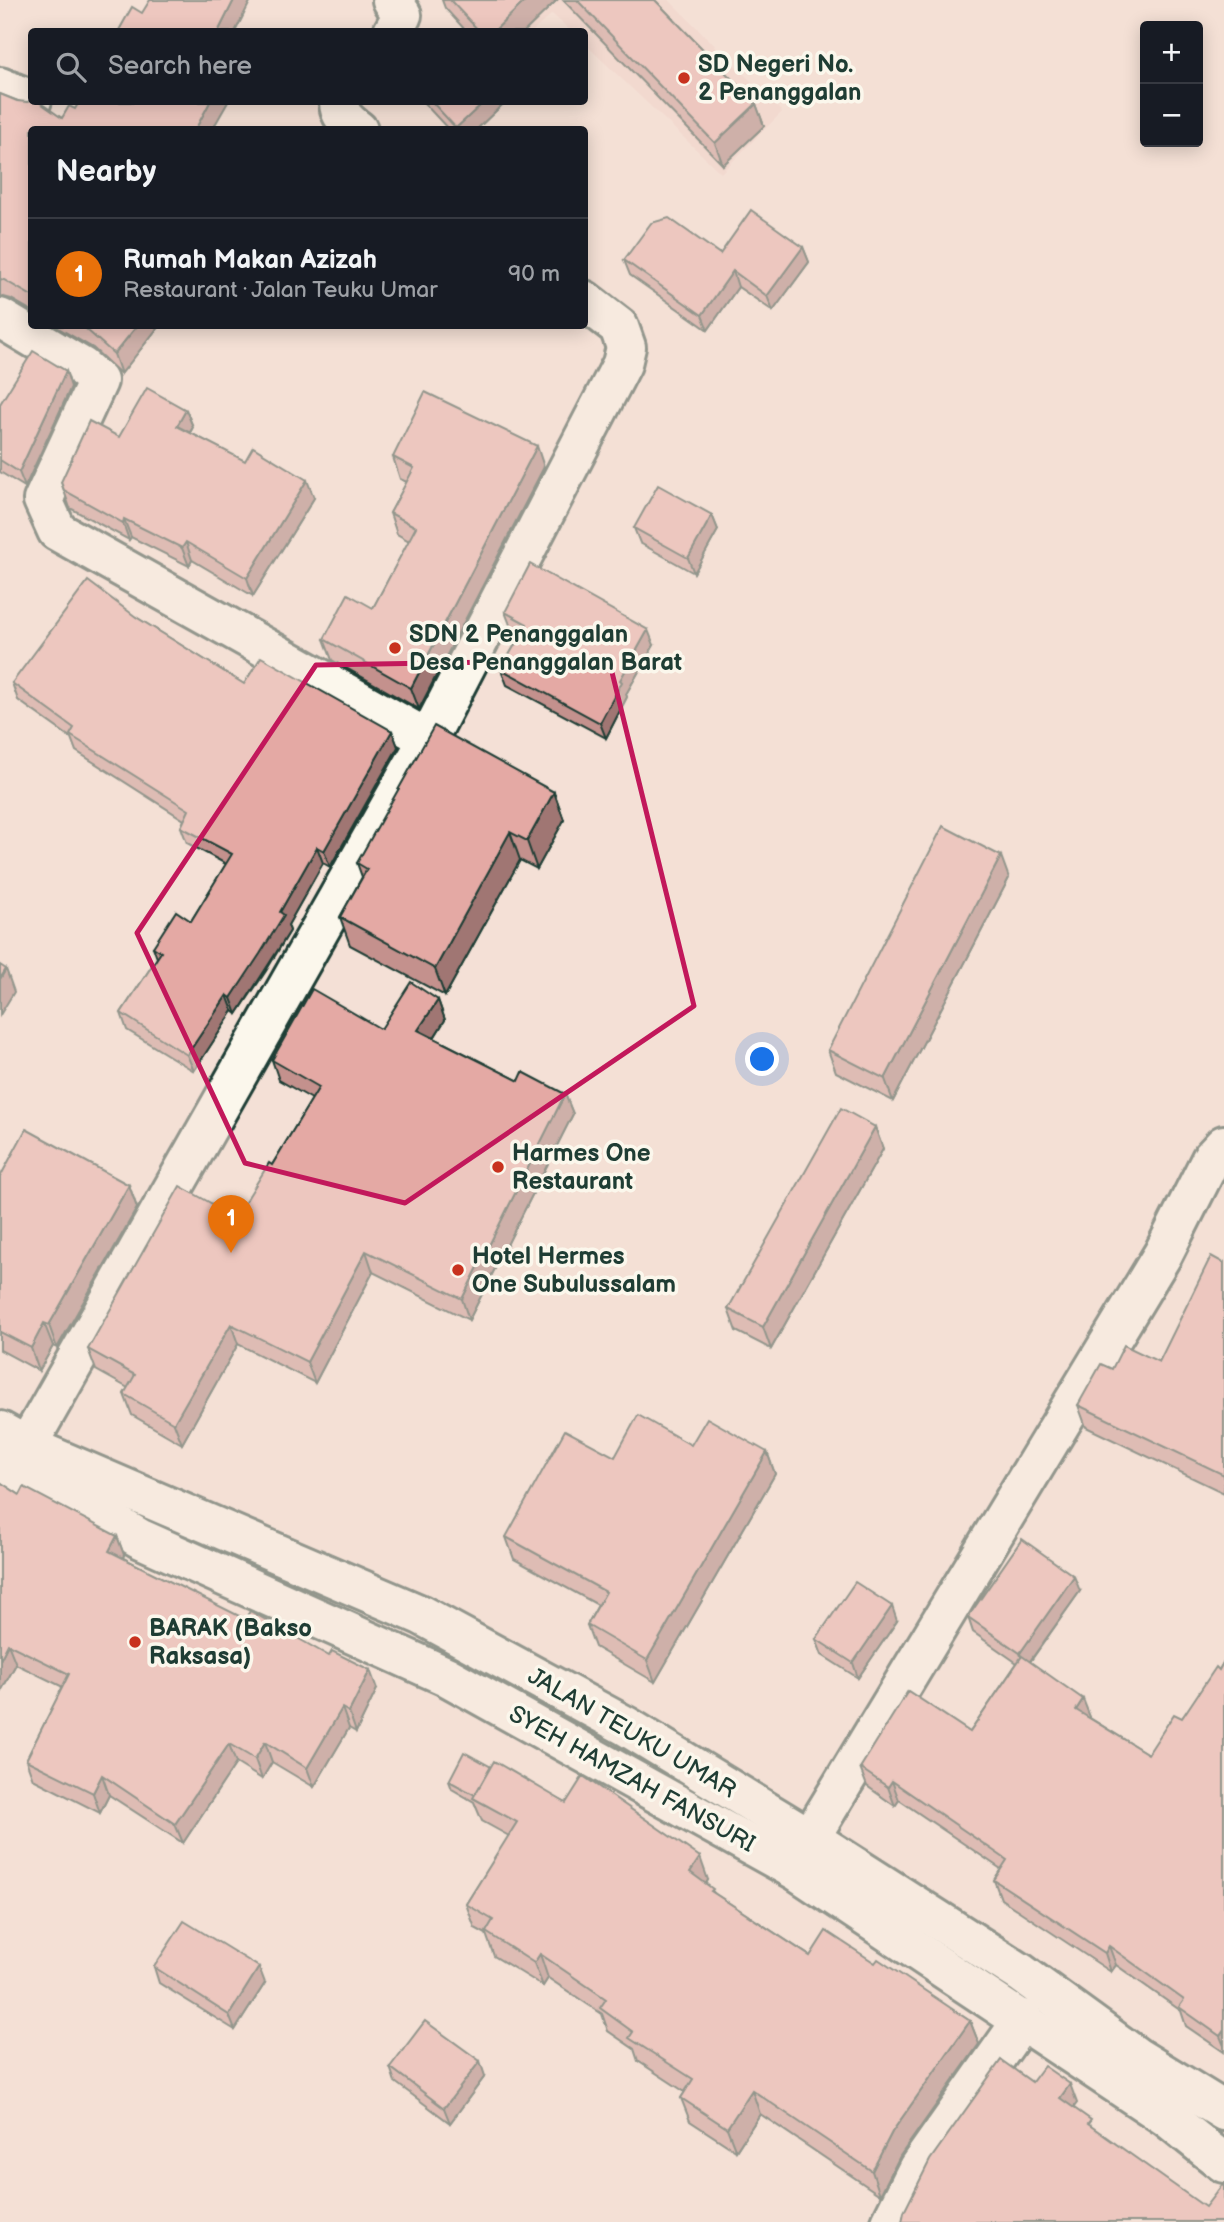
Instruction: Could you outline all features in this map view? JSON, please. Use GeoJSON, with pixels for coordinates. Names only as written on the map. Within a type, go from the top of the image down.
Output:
{"type":"FeatureCollection","features":[{"type":"Feature","properties":{"kind":"main road"},"geometry":{"type":"LineString","coordinates":[[392,0],[402,15],[395,28]]}},
{"type":"Feature","properties":{"kind":"main road"},"geometry":{"type":"LineString","coordinates":[[0,87],[28,98]]}},
{"type":"Feature","properties":{"kind":"main road"},"geometry":{"type":"LineString","coordinates":[[339,105],[345,120],[353,126]]}},
{"type":"Feature","properties":{"kind":"main road"},"geometry":{"type":"LineString","coordinates":[[9,1447],[428,738],[622,364],[626,347],[619,327],[588,303]]}},
{"type":"Feature","properties":{"kind":"main road"},"geometry":{"type":"LineString","coordinates":[[0,318],[82,367],[98,381],[43,500],[57,531],[428,738]]}},
{"type":"Feature","properties":{"kind":"main road"},"geometry":{"type":"LineString","coordinates":[[810,1838],[1156,1266],[1211,1159],[1224,1145]]}},
{"type":"Feature","properties":{"kind":"main road","name":"JALAN TEUKU UMAR"},"geometry":{"type":"LineString","coordinates":[[9,1447],[421,1615],[626,1726],[810,1838],[1021,1973],[1138,2058],[1224,2111]]}},
{"type":"Feature","properties":{"kind":"main road","name":"SYEH HAMZAH FANSURI"},"geometry":{"type":"LineString","coordinates":[[9,1447],[84,1505],[139,1538],[446,1676],[797,1871],[1168,2118],[1224,2163]]}},
{"type":"Feature","properties":{"kind":"main road"},"geometry":{"type":"LineString","coordinates":[[891,2222],[918,2168],[1023,2020]]}},
{"type":"Feature","properties":{"kind":"highlighted area"},"geometry":{"type":"Polygon","coordinates":[[[609,660],[694,1006],[405,1203],[245,1163],[137,933],[316,665],[609,660]]]}},
{"type":"Feature","properties":{"kind":"shaded area","name":"SD Negeri No. 2 Penanggalan"},"geometry":{"type":"Polygon","coordinates":[[[669,0],[782,112],[721,173],[588,47],[588,28],[568,28],[552,14],[536,28],[467,28],[442,1],[669,0]]]}},
{"type":"Feature","properties":{"kind":"building"},"geometry":{"type":"Polygon","coordinates":[[[150,0],[234,0],[220,28],[120,28],[132,7],[142,13],[150,0]]]}},
{"type":"Feature","properties":{"kind":"building"},"geometry":{"type":"Polygon","coordinates":[[[450,0],[526,0],[497,28],[476,28],[450,0]]]}},
{"type":"Feature","properties":{"kind":"building"},"geometry":{"type":"Polygon","coordinates":[[[577,0],[655,0],[756,104],[715,143],[577,0]]]}},
{"type":"Feature","properties":{"kind":"building"},"geometry":{"type":"Polygon","coordinates":[[[0,94],[17,101],[28,102],[28,105],[43,105],[62,118],[69,106],[75,109],[77,105],[208,105],[197,126],[28,126],[28,294],[0,279],[0,94]]]}},
{"type":"Feature","properties":{"kind":"building"},"geometry":{"type":"Polygon","coordinates":[[[435,105],[481,105],[458,126],[454,126],[435,105]]]}},
{"type":"Feature","properties":{"kind":"building"},"geometry":{"type":"Polygon","coordinates":[[[751,210],[803,247],[767,296],[733,271],[702,315],[624,260],[651,223],[669,218],[720,254],[751,210]]]}},
{"type":"Feature","properties":{"kind":"building"},"geometry":{"type":"Polygon","coordinates":[[[86,329],[135,329],[114,354],[86,329]]]}},
{"type":"Feature","properties":{"kind":"building"},"geometry":{"type":"Polygon","coordinates":[[[33,351],[66,371],[19,472],[0,460],[0,404],[33,351]]]}},
{"type":"Feature","properties":{"kind":"building"},"geometry":{"type":"Polygon","coordinates":[[[147,388],[186,410],[177,426],[245,461],[253,447],[307,480],[247,578],[186,542],[182,548],[124,519],[123,523],[64,490],[61,482],[89,421],[119,437],[147,388]]]}},
{"type":"Feature","properties":{"kind":"building"},"geometry":{"type":"Polygon","coordinates":[[[425,392],[537,446],[411,688],[324,639],[348,594],[373,608],[416,527],[390,513],[414,468],[393,457],[425,392]]]}},
{"type":"Feature","properties":{"kind":"building"},"geometry":{"type":"Polygon","coordinates":[[[658,485],[712,515],[688,558],[634,528],[658,485]]]}},
{"type":"Feature","properties":{"kind":"building"},"geometry":{"type":"Polygon","coordinates":[[[530,564],[648,630],[600,723],[501,669],[527,624],[505,612],[530,564]]]}},
{"type":"Feature","properties":{"kind":"building"},"geometry":{"type":"Polygon","coordinates":[[[88,581],[136,617],[244,684],[261,657],[392,731],[324,851],[317,847],[280,912],[284,915],[260,954],[231,998],[227,995],[187,1055],[121,1013],[161,952],[153,947],[176,911],[191,921],[232,854],[181,827],[189,810],[70,735],[74,728],[12,683],[88,581]]]}},
{"type":"Feature","properties":{"kind":"building"},"geometry":{"type":"Polygon","coordinates":[[[434,726],[554,792],[527,841],[510,832],[435,969],[340,917],[367,869],[357,863],[434,726]]]}},
{"type":"Feature","properties":{"kind":"building"},"geometry":{"type":"Polygon","coordinates":[[[943,826],[1001,856],[885,1079],[828,1050],[943,826]]]}},
{"type":"Feature","properties":{"kind":"building"},"geometry":{"type":"Polygon","coordinates":[[[0,965],[6,969],[0,979],[0,965]]]}},
{"type":"Feature","properties":{"kind":"building"},"geometry":{"type":"Polygon","coordinates":[[[411,982],[438,1000],[418,1030],[519,1081],[523,1072],[565,1094],[462,1299],[366,1251],[307,1362],[231,1324],[174,1423],[124,1394],[135,1375],[88,1349],[180,1186],[236,1217],[269,1163],[272,1165],[319,1087],[272,1060],[312,989],[381,1029],[411,982]]]}},
{"type":"Feature","properties":{"kind":"building"},"geometry":{"type":"Polygon","coordinates":[[[841,1108],[875,1127],[763,1327],[728,1309],[841,1108]]]}},
{"type":"Feature","properties":{"kind":"building"},"geometry":{"type":"Polygon","coordinates":[[[26,1129],[129,1185],[49,1325],[44,1323],[31,1348],[0,1332],[0,1177],[26,1129]]]}},
{"type":"Feature","properties":{"kind":"building"},"geometry":{"type":"Polygon","coordinates":[[[1211,1256],[1224,1263],[1224,1475],[1078,1405],[1101,1364],[1112,1369],[1124,1345],[1159,1362],[1211,1256]]]}},
{"type":"Feature","properties":{"kind":"building"},"geometry":{"type":"Polygon","coordinates":[[[638,1415],[691,1445],[707,1418],[767,1452],[647,1660],[587,1625],[606,1592],[506,1537],[565,1430],[615,1457],[638,1415]]]}},
{"type":"Feature","properties":{"kind":"building"},"geometry":{"type":"Polygon","coordinates":[[[0,1482],[20,1495],[24,1487],[117,1536],[109,1551],[245,1619],[250,1611],[329,1656],[332,1651],[370,1670],[349,1712],[342,1708],[307,1768],[265,1742],[255,1759],[229,1744],[175,1824],[102,1775],[93,1793],[26,1760],[69,1674],[8,1644],[0,1660],[0,1482]]]}},
{"type":"Feature","properties":{"kind":"building"},"geometry":{"type":"Polygon","coordinates":[[[1022,1539],[1074,1576],[1020,1653],[968,1617],[1022,1539]]]}},
{"type":"Feature","properties":{"kind":"building"},"geometry":{"type":"Polygon","coordinates":[[[855,1582],[892,1606],[853,1663],[816,1639],[855,1582]]]}},
{"type":"Feature","properties":{"kind":"building"},"geometry":{"type":"Polygon","coordinates":[[[1022,1656],[1083,1699],[1076,1710],[1148,1754],[1174,1714],[1182,1718],[1216,1667],[1219,1670],[1224,1661],[1224,2030],[1220,2036],[1179,2007],[1184,2000],[1109,1946],[1105,1953],[994,1880],[1007,1860],[892,1781],[888,1787],[860,1768],[908,1691],[970,1732],[1022,1656]]]}},
{"type":"Feature","properties":{"kind":"building"},"geometry":{"type":"Polygon","coordinates":[[[464,1752],[491,1767],[475,1795],[449,1781],[464,1752]]]}},
{"type":"Feature","properties":{"kind":"building"},"geometry":{"type":"Polygon","coordinates":[[[494,1761],[566,1803],[583,1776],[700,1857],[690,1872],[713,1889],[711,1891],[810,1956],[826,1931],[875,1963],[878,1959],[970,2021],[892,2132],[872,2171],[752,2090],[727,2128],[681,2098],[693,2079],[629,2038],[633,2032],[600,2008],[606,1999],[540,1954],[534,1963],[486,1932],[493,1920],[466,1904],[517,1822],[473,1798],[494,1761]]]}},
{"type":"Feature","properties":{"kind":"building"},"geometry":{"type":"Polygon","coordinates":[[[184,1921],[259,1967],[229,2015],[154,1967],[184,1921]]]}},
{"type":"Feature","properties":{"kind":"building"},"geometry":{"type":"Polygon","coordinates":[[[425,2021],[480,2061],[444,2108],[390,2067],[425,2021]]]}},
{"type":"Feature","properties":{"kind":"building"},"geometry":{"type":"Polygon","coordinates":[[[1001,2060],[1032,2082],[1044,2066],[1070,2084],[1060,2098],[1091,2120],[1088,2124],[1205,2207],[1222,2185],[1224,2186],[1224,2222],[902,2222],[904,2212],[930,2160],[1001,2060]]]}},
{"type":"Feature","properties":{"kind":"place","name":"SD Negeri No. 2 Penanggalan"},"geometry":{"type":"Point","coordinates":[684,78]}},
{"type":"Feature","properties":{"kind":"place","name":"SDN 2 Penanggalan Desa Penanggalan Barat"},"geometry":{"type":"Point","coordinates":[395,648]}},
{"type":"Feature","properties":{"kind":"place","name":"Harmes One Restaurant"},"geometry":{"type":"Point","coordinates":[498,1167]}},
{"type":"Feature","properties":{"kind":"place","name":"Rumah Makan Azizah"},"geometry":{"type":"Point","coordinates":[231,1253]}},
{"type":"Feature","properties":{"kind":"place","name":"Hotel Hermes One Subulussalam"},"geometry":{"type":"Point","coordinates":[458,1270]}},
{"type":"Feature","properties":{"kind":"place","name":"BARAK (Bakso Raksasa)"},"geometry":{"type":"Point","coordinates":[135,1642]}}]}
